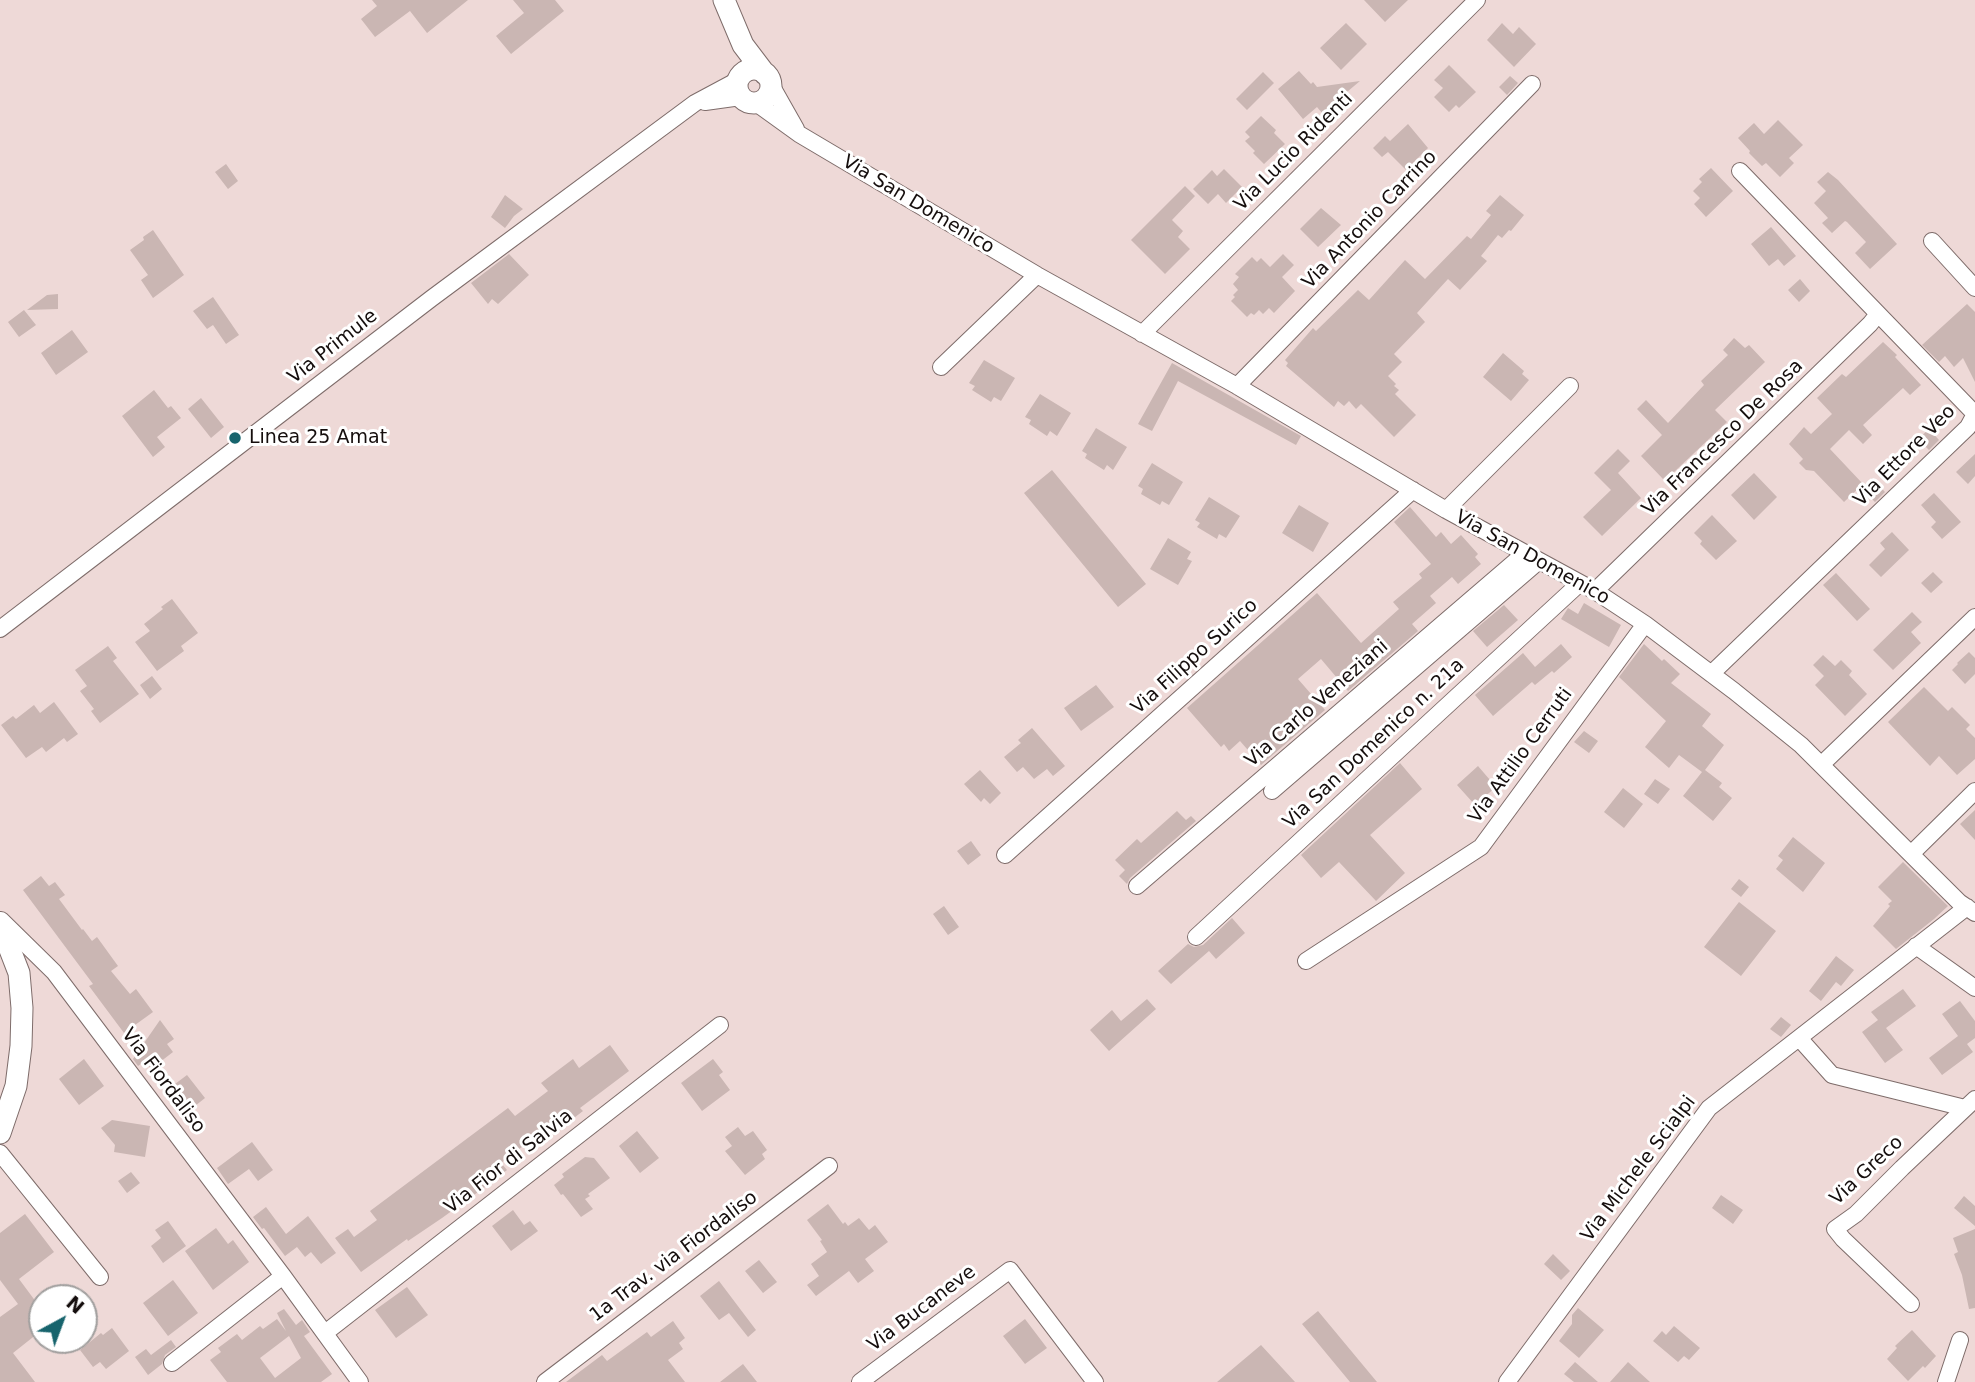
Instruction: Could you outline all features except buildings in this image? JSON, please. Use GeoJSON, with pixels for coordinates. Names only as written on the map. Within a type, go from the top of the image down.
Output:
{"type":"FeatureCollection","features":[{"type":"Feature","properties":{"kind":"street"},"geometry":{"type":"LineString","coordinates":[[724,0],[743,45],[768,79],[799,134]]}},
{"type":"Feature","properties":{"kind":"street","name":"Via Lucio Ridenti"},"geometry":{"type":"LineString","coordinates":[[1142,334],[1477,0]]}},
{"type":"Feature","properties":{"kind":"street"},"geometry":{"type":"LineString","coordinates":[[743,45],[744,89]]}},
{"type":"Feature","properties":{"kind":"street"},"geometry":{"type":"LineString","coordinates":[[749,70],[760,71],[768,79],[769,94],[761,102],[744,89],[749,70]]}},
{"type":"Feature","properties":{"kind":"street","name":"Via Antonio Carrino"},"geometry":{"type":"LineString","coordinates":[[1237,386],[1532,84]]}},
{"type":"Feature","properties":{"kind":"street","name":"Via San Domenico"},"geometry":{"type":"LineString","coordinates":[[744,89],[799,134],[1037,275],[1237,386],[1446,510],[1595,591],[1645,624],[1763,714],[1822,764],[1959,902],[1971,910]]}},
{"type":"Feature","properties":{"kind":"street","name":"Via Primule"},"geometry":{"type":"LineString","coordinates":[[0,629],[421,307],[695,103],[744,89]]}},
{"type":"Feature","properties":{"kind":"street","name":"Via Ettore Veo"},"geometry":{"type":"LineString","coordinates":[[1711,674],[1968,427],[1975,414],[1740,171]]}},
{"type":"Feature","properties":{"kind":"street"},"geometry":{"type":"LineString","coordinates":[[1932,241],[1975,288]]}},
{"type":"Feature","properties":{"kind":"street"},"geometry":{"type":"LineString","coordinates":[[941,367],[1037,275]]}},
{"type":"Feature","properties":{"kind":"street","name":"Via Francesco De Rosa"},"geometry":{"type":"LineString","coordinates":[[1595,591],[1878,314]]}},
{"type":"Feature","properties":{"kind":"street"},"geometry":{"type":"LineString","coordinates":[[1446,510],[1570,386]]}},
{"type":"Feature","properties":{"kind":"street","name":"Via Filippo Surico"},"geometry":{"type":"LineString","coordinates":[[1005,855],[1413,490]]}},
{"type":"Feature","properties":{"kind":"street"},"geometry":{"type":"LineString","coordinates":[[1272,791],[1532,557]]}},
{"type":"Feature","properties":{"kind":"street","name":"Via Carlo Veneziani"},"geometry":{"type":"LineString","coordinates":[[1137,886],[1532,557]]}},
{"type":"Feature","properties":{"kind":"street","name":"Via San Domenico n. 21a"},"geometry":{"type":"LineString","coordinates":[[1196,937],[1580,583]]}},
{"type":"Feature","properties":{"kind":"street"},"geometry":{"type":"LineString","coordinates":[[1822,764],[1975,617]]}},
{"type":"Feature","properties":{"kind":"street","name":"Via Attilio Cerruti"},"geometry":{"type":"LineString","coordinates":[[1306,961],[1480,847],[1645,624]]}},
{"type":"Feature","properties":{"kind":"street"},"geometry":{"type":"LineString","coordinates":[[1911,853],[1975,791]]}},
{"type":"Feature","properties":{"kind":"street","name":"Via Michele Scialpi"},"geometry":{"type":"LineString","coordinates":[[1507,1382],[1709,1108],[1916,946],[1971,910]]}},
{"type":"Feature","properties":{"kind":"street"},"geometry":{"type":"LineString","coordinates":[[0,921],[19,973],[22,1008],[16,1086],[0,1133]]}},
{"type":"Feature","properties":{"kind":"street","name":"Via Fiordaliso"},"geometry":{"type":"LineString","coordinates":[[0,921],[54,972],[360,1382]]}},
{"type":"Feature","properties":{"kind":"street"},"geometry":{"type":"LineString","coordinates":[[1916,946],[1975,988]]}},
{"type":"Feature","properties":{"kind":"street","name":"Via Fior di Salvia"},"geometry":{"type":"LineString","coordinates":[[325,1333],[720,1025]]}},
{"type":"Feature","properties":{"kind":"street"},"geometry":{"type":"LineString","coordinates":[[1799,1038],[1832,1074],[1970,1104]]}},
{"type":"Feature","properties":{"kind":"street","name":"Via Greco"},"geometry":{"type":"LineString","coordinates":[[1911,1304],[1835,1229],[1856,1214],[1970,1104]]}},
{"type":"Feature","properties":{"kind":"street"},"geometry":{"type":"LineString","coordinates":[[0,1153],[100,1277]]}},
{"type":"Feature","properties":{"kind":"street","name":"1a Trav. via Fiordaliso"},"geometry":{"type":"LineString","coordinates":[[545,1382],[829,1166]]}},
{"type":"Feature","properties":{"kind":"street","name":"Via Bucaneve"},"geometry":{"type":"LineString","coordinates":[[860,1382],[1010,1270],[1095,1382]]}},
{"type":"Feature","properties":{"kind":"street"},"geometry":{"type":"LineString","coordinates":[[173,1363],[283,1276]]}},
{"type":"Feature","properties":{"kind":"street"},"geometry":{"type":"LineString","coordinates":[[1946,1382],[1960,1339]]}},
{"type":"Feature","properties":{"kind":"place","name":"Linea 25 Amat"},"geometry":{"type":"Point","coordinates":[235,438]}}]}
